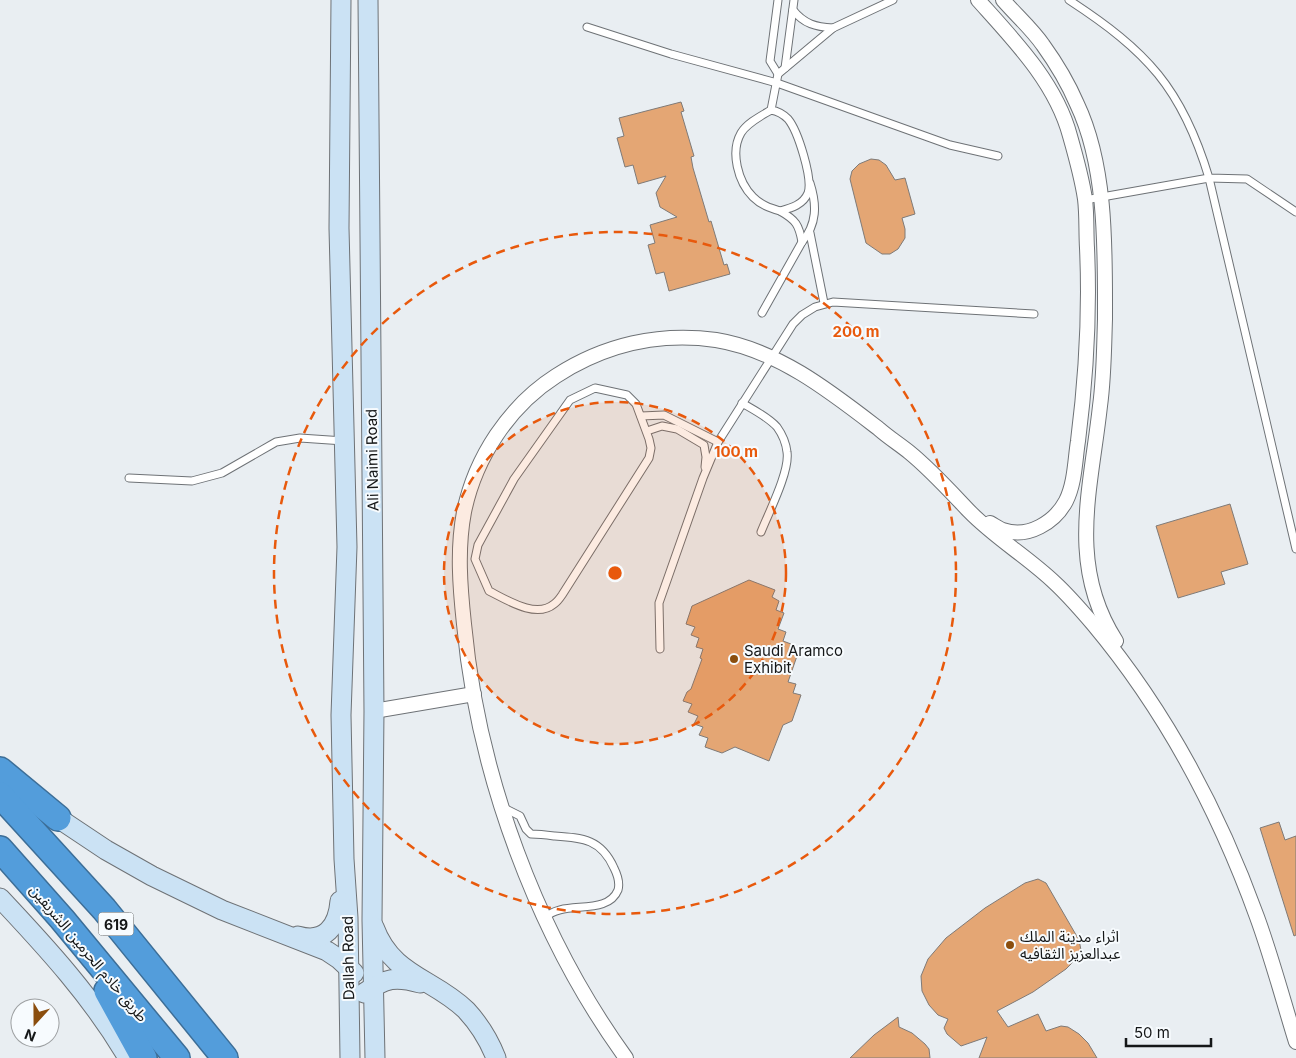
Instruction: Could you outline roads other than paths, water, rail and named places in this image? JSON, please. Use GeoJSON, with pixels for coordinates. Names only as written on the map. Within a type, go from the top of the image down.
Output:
{"type":"FeatureCollection","features":[{"type":"Feature","properties":{"kind":"highway"},"geometry":{"type":"LineString","coordinates":[[0,770],[58,818]]}},
{"type":"Feature","properties":{"kind":"highway","name":"619"},"geometry":{"type":"LineString","coordinates":[[0,795],[104,909],[225,1058]]}},
{"type":"Feature","properties":{"kind":"highway","name":"طريق خادم الحرمين الشريفين"},"geometry":{"type":"LineString","coordinates":[[0,849],[62,919],[177,1058]]}},
{"type":"Feature","properties":{"kind":"highway"},"geometry":{"type":"LineString","coordinates":[[62,919],[105,987],[144,1058]]}},
{"type":"Feature","properties":{"kind":"main road","name":"Ali Naimi Road"},"geometry":{"type":"LineString","coordinates":[[341,0],[340,228],[347,547],[342,715],[344,858]]}},
{"type":"Feature","properties":{"kind":"main road","name":"Ali Naimi Road"},"geometry":{"type":"LineString","coordinates":[[368,0],[374,711],[372,920]]}},
{"type":"Feature","properties":{"kind":"main road"},"geometry":{"type":"LineString","coordinates":[[0,759],[58,818],[106,850],[191,896],[327,951],[339,958],[368,991],[364,1058]]}},
{"type":"Feature","properties":{"kind":"main road"},"geometry":{"type":"LineString","coordinates":[[256,923],[302,937],[320,936],[328,931],[334,926],[339,911],[344,858]]}},
{"type":"Feature","properties":{"kind":"main road","name":"Dallah Road"},"geometry":{"type":"LineString","coordinates":[[344,858],[348,918],[350,1058]]}},
{"type":"Feature","properties":{"kind":"main road"},"geometry":{"type":"LineString","coordinates":[[0,898],[40,940],[101,1014],[128,1058]]}},
{"type":"Feature","properties":{"kind":"main road"},"geometry":{"type":"LineString","coordinates":[[372,920],[382,944],[400,965],[465,1009],[480,1027],[496,1058]]}},
{"type":"Feature","properties":{"kind":"main road","name":"Dallah Road"},"geometry":{"type":"LineString","coordinates":[[372,920],[368,991],[375,1058]]}},
{"type":"Feature","properties":{"kind":"main road"},"geometry":{"type":"LineString","coordinates":[[349,1025],[353,1009],[368,991],[387,980],[395,978],[406,979],[422,984],[450,998]]}},
{"type":"Feature","properties":{"kind":"street"},"geometry":{"type":"LineString","coordinates":[[968,510],[1004,530],[1018,532],[1044,526],[1059,513],[1067,499],[1072,483],[1077,448],[1086,348],[1088,300],[1085,200],[1070,135],[1060,108],[1046,82],[978,0]]}},
{"type":"Feature","properties":{"kind":"street"},"geometry":{"type":"LineString","coordinates":[[1003,0],[1043,44],[1068,85],[1086,127],[1102,198],[1106,294],[1104,360],[1087,500],[1085,536],[1088,572],[1095,600],[1107,628],[1128,662],[1132,675]]}},
{"type":"Feature","properties":{"kind":"street"},"geometry":{"type":"LineString","coordinates":[[626,1058],[584,995],[545,918],[514,843],[502,807],[474,694],[463,621],[459,563],[464,510],[473,484],[494,438],[508,420],[535,391],[572,365],[613,348],[638,341],[659,338],[722,341],[771,358],[812,380],[909,452],[953,492],[986,527],[1055,583],[1092,623],[1132,675],[1154,708],[1206,798],[1256,914],[1296,1042]]}},
{"type":"Feature","properties":{"kind":"street"},"geometry":{"type":"LineString","coordinates":[[374,711],[474,694]]}},
{"type":"Feature","properties":{"kind":"lane"},"geometry":{"type":"LineString","coordinates":[[778,0],[770,60],[778,74],[771,110],[756,119],[742,131],[736,144],[736,160],[739,175],[752,196],[763,205],[793,218],[800,230],[802,242]]}},
{"type":"Feature","properties":{"kind":"lane"},"geometry":{"type":"LineString","coordinates":[[785,68],[794,0]]}},
{"type":"Feature","properties":{"kind":"lane"},"geometry":{"type":"LineString","coordinates":[[778,74],[833,28],[893,0]]}},
{"type":"Feature","properties":{"kind":"lane"},"geometry":{"type":"LineString","coordinates":[[1069,0],[1106,24],[1140,53],[1161,76],[1178,101],[1192,129],[1209,178],[1296,548]]}},
{"type":"Feature","properties":{"kind":"lane"},"geometry":{"type":"LineString","coordinates":[[793,10],[806,22],[817,27],[833,28]]}},
{"type":"Feature","properties":{"kind":"lane"},"geometry":{"type":"LineString","coordinates":[[587,27],[671,54],[777,83],[950,145],[998,156]]}},
{"type":"Feature","properties":{"kind":"lane"},"geometry":{"type":"LineString","coordinates":[[771,110],[788,119],[800,148],[815,199],[810,233],[824,304]]}},
{"type":"Feature","properties":{"kind":"lane"},"geometry":{"type":"LineString","coordinates":[[1085,200],[1209,178],[1246,179],[1296,212]]}},
{"type":"Feature","properties":{"kind":"lane"},"geometry":{"type":"LineString","coordinates":[[780,211],[801,203],[808,193],[809,180]]}},
{"type":"Feature","properties":{"kind":"lane"},"geometry":{"type":"LineString","coordinates":[[762,313],[802,242],[810,233]]}},
{"type":"Feature","properties":{"kind":"lane"},"geometry":{"type":"LineString","coordinates":[[660,649],[659,603],[703,478],[718,442],[793,324],[802,314],[833,302],[1034,314]]}},
{"type":"Feature","properties":{"kind":"lane"},"geometry":{"type":"LineString","coordinates":[[595,388],[627,395],[636,404],[641,416],[652,448],[649,458],[562,595],[553,606],[536,610],[519,606],[489,592],[475,560],[478,545],[514,479],[570,400],[595,388]]}},
{"type":"Feature","properties":{"kind":"lane"},"geometry":{"type":"LineString","coordinates":[[742,403],[761,414],[777,427],[784,440],[787,452],[784,473],[762,532]]}},
{"type":"Feature","properties":{"kind":"lane"},"geometry":{"type":"LineString","coordinates":[[641,416],[664,415],[718,442]]}},
{"type":"Feature","properties":{"kind":"lane"},"geometry":{"type":"LineString","coordinates":[[647,431],[662,426],[677,429],[704,445],[706,457],[703,478]]}},
{"type":"Feature","properties":{"kind":"lane"},"geometry":{"type":"LineString","coordinates":[[129,478],[192,481],[222,472],[276,442],[300,438],[344,441]]}},
{"type":"Feature","properties":{"kind":"lane"},"geometry":{"type":"LineString","coordinates":[[502,807],[520,816],[526,829],[531,834],[578,838],[600,846],[607,853],[617,874],[619,888],[610,899],[594,906],[556,910],[545,918]]}},
{"type":"Feature","properties":{"kind":"place","name":"Saudi Aramco Exhibit"},"geometry":{"type":"Point","coordinates":[734,659]}},
{"type":"Feature","properties":{"kind":"place","name":"اثراء مدينة الملك عبدالعزيز الثقافيه"},"geometry":{"type":"Point","coordinates":[1010,945]}}]}
